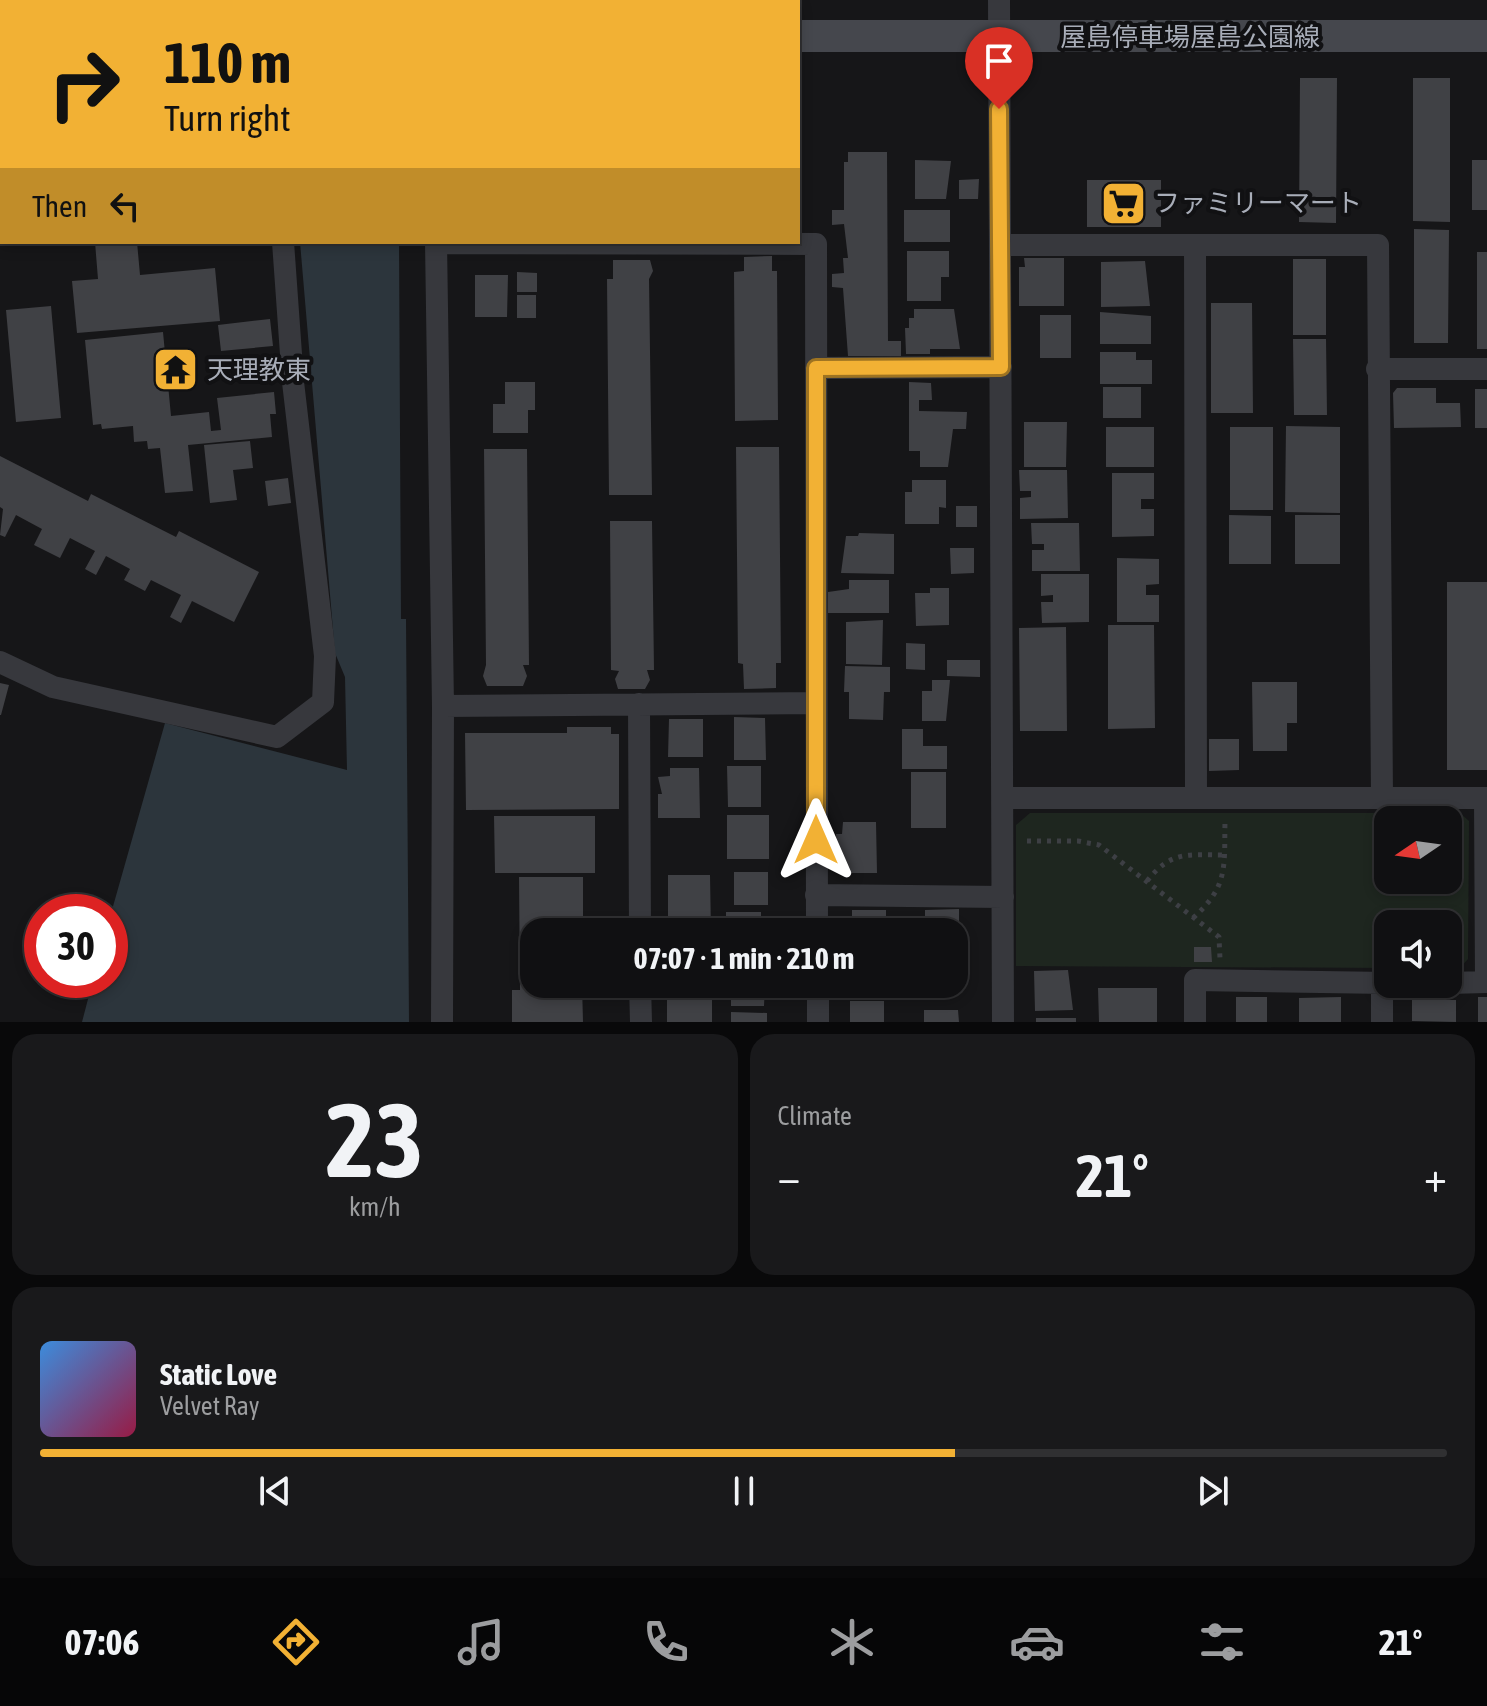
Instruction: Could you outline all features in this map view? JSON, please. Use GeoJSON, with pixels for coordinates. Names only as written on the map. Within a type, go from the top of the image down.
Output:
{"type":"FeatureCollection","features":[{"type":"Feature","properties":{"kind":"main road","name":"屋島停車場屋島公園線"},"geometry":{"type":"LineString","coordinates":[[800,36],[1487,36]]}},
{"type":"Feature","properties":{"kind":"street"},"geometry":{"type":"LineString","coordinates":[[999,0],[1003,1022]]}},
{"type":"Feature","properties":{"kind":"street"},"geometry":{"type":"LineString","coordinates":[[0,662],[53,687],[277,737],[323,702],[325,656],[293,382],[283,244]]}},
{"type":"Feature","properties":{"kind":"street"},"geometry":{"type":"LineString","coordinates":[[436,244],[443,706],[442,1022]]}},
{"type":"Feature","properties":{"kind":"street"},"geometry":{"type":"LineString","coordinates":[[800,244],[816,244],[817,918]]}},
{"type":"Feature","properties":{"kind":"street"},"geometry":{"type":"LineString","coordinates":[[1000,245],[1378,245],[1382,799]]}},
{"type":"Feature","properties":{"kind":"street"},"geometry":{"type":"LineString","coordinates":[[1195,246],[1196,798]]}},
{"type":"Feature","properties":{"kind":"street"},"geometry":{"type":"LineString","coordinates":[[816,368],[1001,367]]}},
{"type":"Feature","properties":{"kind":"street"},"geometry":{"type":"LineString","coordinates":[[1377,369],[1487,369]]}},
{"type":"Feature","properties":{"kind":"street"},"geometry":{"type":"LineString","coordinates":[[443,706],[816,703]]}},
{"type":"Feature","properties":{"kind":"street"},"geometry":{"type":"LineString","coordinates":[[639,704],[640,918]]}},
{"type":"Feature","properties":{"kind":"street"},"geometry":{"type":"LineString","coordinates":[[1003,798],[1486,798],[1487,982],[1462,983]]}},
{"type":"Feature","properties":{"kind":"street"},"geometry":{"type":"LineString","coordinates":[[816,895],[1003,897]]}},
{"type":"Feature","properties":{"kind":"street"},"geometry":{"type":"LineString","coordinates":[[1195,1022],[1195,980],[1374,983]]}},
{"type":"Feature","properties":{"kind":"street"},"geometry":{"type":"LineString","coordinates":[[640,998],[641,1022]]}},
{"type":"Feature","properties":{"kind":"street"},"geometry":{"type":"LineString","coordinates":[[818,998],[818,1022]]}},
{"type":"Feature","properties":{"kind":"street"},"geometry":{"type":"LineString","coordinates":[[1382,1022],[1384,998]]}},
{"type":"Feature","properties":{"kind":"path"},"geometry":{"type":"LineString","coordinates":[[1193,918],[1219,892],[1225,855],[1225,808]]}},
{"type":"Feature","properties":{"kind":"path"},"geometry":{"type":"LineString","coordinates":[[1023,841],[1078,841],[1099,845],[1219,937],[1221,980]]}},
{"type":"Feature","properties":{"kind":"path"},"geometry":{"type":"LineString","coordinates":[[1147,881],[1161,863],[1173,856],[1225,855]]}},
{"type":"Feature","properties":{"kind":"shaded area"},"geometry":{"type":"Polygon","coordinates":[[[300,244],[399,244],[401,619],[406,619],[409,1022],[82,1022],[88,998],[128,998],[128,894],[117,894],[165,723],[347,770],[345,677],[335,653],[300,244]]]}},
{"type":"Feature","properties":{"kind":"shaded area"},"geometry":{"type":"Polygon","coordinates":[[[1030,813],[1374,813],[1374,894],[1462,894],[1462,815],[1469,821],[1468,959],[1462,966],[1462,910],[1374,910],[1374,968],[1016,966],[1016,825],[1030,813]]]}},
{"type":"Feature","properties":{"kind":"building"},"geometry":{"type":"Polygon","coordinates":[[[1300,78],[1337,78],[1336,223],[1299,222],[1300,78]]]}},
{"type":"Feature","properties":{"kind":"building"},"geometry":{"type":"Polygon","coordinates":[[[1413,78],[1450,78],[1450,222],[1413,221],[1413,78]]]}},
{"type":"Feature","properties":{"kind":"building"},"geometry":{"type":"Polygon","coordinates":[[[848,152],[887,152],[888,341],[901,341],[901,356],[848,356],[843,288],[832,287],[832,274],[844,273],[843,258],[848,258],[844,224],[832,225],[832,210],[844,210],[844,162],[848,162],[848,152]]]}},
{"type":"Feature","properties":{"kind":"building"},"geometry":{"type":"Polygon","coordinates":[[[915,160],[951,161],[946,199],[915,199],[915,160]]]}},
{"type":"Feature","properties":{"kind":"building"},"geometry":{"type":"Polygon","coordinates":[[[1472,160],[1487,160],[1487,210],[1472,210],[1472,160]]]}},
{"type":"Feature","properties":{"kind":"building"},"geometry":{"type":"Polygon","coordinates":[[[979,179],[978,199],[959,199],[959,180],[979,179]]]}},
{"type":"Feature","properties":{"kind":"building"},"geometry":{"type":"Polygon","coordinates":[[[1087,180],[1161,180],[1161,227],[1087,227],[1087,180]]]}},
{"type":"Feature","properties":{"kind":"building"},"geometry":{"type":"Polygon","coordinates":[[[904,210],[950,210],[950,242],[904,242],[904,210]]]}},
{"type":"Feature","properties":{"kind":"building"},"geometry":{"type":"Polygon","coordinates":[[[1414,229],[1449,230],[1448,343],[1414,343],[1414,229]]]}},
{"type":"Feature","properties":{"kind":"building"},"geometry":{"type":"Polygon","coordinates":[[[95,244],[137,244],[140,275],[215,268],[220,321],[77,333],[72,281],[98,279],[95,244]]]}},
{"type":"Feature","properties":{"kind":"building"},"geometry":{"type":"Polygon","coordinates":[[[907,251],[949,251],[949,277],[941,277],[941,301],[907,301],[907,251]]]}},
{"type":"Feature","properties":{"kind":"building"},"geometry":{"type":"Polygon","coordinates":[[[1477,252],[1487,252],[1487,349],[1477,349],[1477,252]]]}},
{"type":"Feature","properties":{"kind":"building"},"geometry":{"type":"Polygon","coordinates":[[[772,256],[772,271],[777,271],[778,420],[735,421],[734,272],[744,271],[744,257],[772,256]]]}},
{"type":"Feature","properties":{"kind":"building"},"geometry":{"type":"Polygon","coordinates":[[[1024,258],[1064,258],[1064,306],[1019,306],[1019,267],[1025,267],[1024,258]]]}},
{"type":"Feature","properties":{"kind":"building"},"geometry":{"type":"Polygon","coordinates":[[[1293,259],[1326,259],[1326,335],[1293,335],[1293,259]]]}},
{"type":"Feature","properties":{"kind":"building"},"geometry":{"type":"Polygon","coordinates":[[[613,260],[650,260],[653,271],[649,279],[652,495],[609,495],[607,279],[613,279],[613,260]]]}},
{"type":"Feature","properties":{"kind":"building"},"geometry":{"type":"Polygon","coordinates":[[[1145,261],[1150,306],[1101,307],[1101,262],[1145,261]]]}},
{"type":"Feature","properties":{"kind":"building"},"geometry":{"type":"Polygon","coordinates":[[[517,272],[537,273],[537,292],[517,292],[517,272]]]}},
{"type":"Feature","properties":{"kind":"building"},"geometry":{"type":"Polygon","coordinates":[[[475,275],[508,275],[507,317],[475,317],[475,275]]]}},
{"type":"Feature","properties":{"kind":"building"},"geometry":{"type":"Polygon","coordinates":[[[517,295],[536,295],[536,318],[517,318],[517,295]]]}},
{"type":"Feature","properties":{"kind":"building"},"geometry":{"type":"Polygon","coordinates":[[[1211,303],[1252,303],[1253,413],[1211,413],[1211,303]]]}},
{"type":"Feature","properties":{"kind":"building"},"geometry":{"type":"Polygon","coordinates":[[[51,306],[61,418],[16,422],[6,310],[51,306]]]}},
{"type":"Feature","properties":{"kind":"building"},"geometry":{"type":"Polygon","coordinates":[[[914,309],[954,309],[960,349],[930,349],[930,354],[906,354],[905,328],[909,328],[909,318],[914,318],[914,309]]]}},
{"type":"Feature","properties":{"kind":"building"},"geometry":{"type":"Polygon","coordinates":[[[1100,312],[1151,316],[1151,344],[1100,344],[1100,312]]]}},
{"type":"Feature","properties":{"kind":"building"},"geometry":{"type":"Polygon","coordinates":[[[1040,315],[1071,315],[1071,358],[1040,358],[1040,315]]]}},
{"type":"Feature","properties":{"kind":"building"},"geometry":{"type":"Polygon","coordinates":[[[270,319],[273,346],[221,351],[218,325],[270,319]]]}},
{"type":"Feature","properties":{"kind":"building"},"geometry":{"type":"Polygon","coordinates":[[[163,332],[171,416],[209,412],[211,431],[221,430],[217,398],[274,392],[276,414],[270,414],[272,437],[188,445],[193,491],[165,493],[160,448],[148,449],[147,441],[134,442],[133,426],[102,429],[101,424],[93,425],[85,340],[163,332]]]}},
{"type":"Feature","properties":{"kind":"building"},"geometry":{"type":"Polygon","coordinates":[[[1293,339],[1326,339],[1327,415],[1294,415],[1293,339]]]}},
{"type":"Feature","properties":{"kind":"building"},"geometry":{"type":"Polygon","coordinates":[[[1100,352],[1136,352],[1136,360],[1152,360],[1152,384],[1100,384],[1100,352]]]}},
{"type":"Feature","properties":{"kind":"building"},"geometry":{"type":"Polygon","coordinates":[[[505,382],[535,382],[535,410],[528,410],[528,433],[493,433],[493,404],[505,404],[505,382]]]}},
{"type":"Feature","properties":{"kind":"building"},"geometry":{"type":"Polygon","coordinates":[[[909,382],[931,383],[932,400],[919,400],[919,411],[967,412],[966,429],[953,429],[948,467],[920,467],[920,451],[909,451],[909,382]]]}},
{"type":"Feature","properties":{"kind":"building"},"geometry":{"type":"Polygon","coordinates":[[[1103,387],[1141,387],[1141,418],[1103,418],[1103,387]]]}},
{"type":"Feature","properties":{"kind":"building"},"geometry":{"type":"Polygon","coordinates":[[[1397,388],[1436,388],[1436,403],[1460,403],[1461,427],[1394,428],[1393,393],[1397,388]]]}},
{"type":"Feature","properties":{"kind":"building"},"geometry":{"type":"Polygon","coordinates":[[[1475,389],[1487,389],[1487,428],[1475,428],[1475,389]]]}},
{"type":"Feature","properties":{"kind":"building"},"geometry":{"type":"Polygon","coordinates":[[[1024,422],[1067,422],[1066,467],[1024,467],[1024,422]]]}},
{"type":"Feature","properties":{"kind":"building"},"geometry":{"type":"Polygon","coordinates":[[[1286,426],[1340,427],[1340,513],[1285,512],[1286,426]]]}},
{"type":"Feature","properties":{"kind":"building"},"geometry":{"type":"Polygon","coordinates":[[[1106,427],[1154,427],[1154,467],[1106,467],[1106,427]]]}},
{"type":"Feature","properties":{"kind":"building"},"geometry":{"type":"Polygon","coordinates":[[[1230,427],[1273,427],[1273,510],[1230,510],[1230,427]]]}},
{"type":"Feature","properties":{"kind":"building"},"geometry":{"type":"Polygon","coordinates":[[[250,441],[253,468],[233,470],[237,500],[210,503],[204,445],[250,441]]]}},
{"type":"Feature","properties":{"kind":"building"},"geometry":{"type":"Polygon","coordinates":[[[736,447],[779,447],[781,663],[776,663],[776,688],[744,689],[743,664],[738,663],[736,447]]]}},
{"type":"Feature","properties":{"kind":"building"},"geometry":{"type":"Polygon","coordinates":[[[484,449],[527,449],[529,665],[523,665],[527,676],[523,686],[487,686],[483,676],[486,665],[484,449]]]}},
{"type":"Feature","properties":{"kind":"building"},"geometry":{"type":"Polygon","coordinates":[[[0,456],[88,501],[91,494],[176,537],[179,531],[259,572],[234,622],[192,601],[181,623],[170,617],[181,595],[151,580],[145,591],[124,580],[130,569],[106,556],[96,575],[85,569],[95,551],[70,538],[60,558],[34,545],[42,529],[16,515],[5,537],[0,535],[3,509],[0,507],[0,456]]]}},
{"type":"Feature","properties":{"kind":"building"},"geometry":{"type":"Polygon","coordinates":[[[1019,470],[1067,470],[1068,518],[1020,519],[1020,498],[1031,497],[1031,491],[1020,491],[1019,470]]]}},
{"type":"Feature","properties":{"kind":"building"},"geometry":{"type":"Polygon","coordinates":[[[1112,473],[1154,473],[1154,499],[1141,499],[1141,509],[1154,509],[1154,536],[1112,537],[1112,473]]]}},
{"type":"Feature","properties":{"kind":"building"},"geometry":{"type":"Polygon","coordinates":[[[288,478],[291,503],[268,506],[265,481],[288,478]]]}},
{"type":"Feature","properties":{"kind":"building"},"geometry":{"type":"Polygon","coordinates":[[[912,480],[946,480],[946,508],[939,507],[939,524],[905,524],[905,492],[912,492],[912,480]]]}},
{"type":"Feature","properties":{"kind":"building"},"geometry":{"type":"Polygon","coordinates":[[[956,506],[977,506],[977,527],[956,527],[956,506]]]}},
{"type":"Feature","properties":{"kind":"building"},"geometry":{"type":"Polygon","coordinates":[[[1229,515],[1271,516],[1271,564],[1229,564],[1229,515]]]}},
{"type":"Feature","properties":{"kind":"building"},"geometry":{"type":"Polygon","coordinates":[[[1295,515],[1340,515],[1340,564],[1295,564],[1295,515]]]}},
{"type":"Feature","properties":{"kind":"building"},"geometry":{"type":"Polygon","coordinates":[[[610,521],[652,521],[654,670],[647,670],[650,680],[645,689],[618,689],[615,679],[619,671],[611,670],[610,521]]]}},
{"type":"Feature","properties":{"kind":"building"},"geometry":{"type":"Polygon","coordinates":[[[1031,523],[1079,523],[1080,571],[1032,571],[1032,550],[1044,550],[1044,544],[1032,544],[1031,523]]]}},
{"type":"Feature","properties":{"kind":"building"},"geometry":{"type":"Polygon","coordinates":[[[859,533],[894,534],[894,574],[841,573],[846,536],[858,536],[859,533]]]}},
{"type":"Feature","properties":{"kind":"building"},"geometry":{"type":"Polygon","coordinates":[[[950,548],[974,548],[974,573],[951,574],[950,548]]]}},
{"type":"Feature","properties":{"kind":"building"},"geometry":{"type":"Polygon","coordinates":[[[1117,558],[1159,559],[1159,584],[1146,585],[1146,595],[1159,595],[1159,622],[1117,622],[1117,558]]]}},
{"type":"Feature","properties":{"kind":"building"},"geometry":{"type":"Polygon","coordinates":[[[1041,574],[1089,574],[1089,622],[1042,623],[1041,602],[1053,602],[1053,595],[1041,596],[1041,574]]]}},
{"type":"Feature","properties":{"kind":"building"},"geometry":{"type":"Polygon","coordinates":[[[849,580],[889,580],[889,613],[828,613],[828,592],[849,589],[849,580]]]}},
{"type":"Feature","properties":{"kind":"building"},"geometry":{"type":"Polygon","coordinates":[[[1447,582],[1487,582],[1487,770],[1447,770],[1447,582]]]}},
{"type":"Feature","properties":{"kind":"building"},"geometry":{"type":"Polygon","coordinates":[[[930,588],[949,588],[949,625],[916,626],[915,593],[930,593],[930,588]]]}},
{"type":"Feature","properties":{"kind":"building"},"geometry":{"type":"Polygon","coordinates":[[[883,620],[882,665],[846,664],[846,622],[883,620]]]}},
{"type":"Feature","properties":{"kind":"building"},"geometry":{"type":"Polygon","coordinates":[[[1108,625],[1154,625],[1155,728],[1108,729],[1108,625]]]}},
{"type":"Feature","properties":{"kind":"building"},"geometry":{"type":"Polygon","coordinates":[[[1066,627],[1067,731],[1020,731],[1019,628],[1066,627]]]}},
{"type":"Feature","properties":{"kind":"building"},"geometry":{"type":"Polygon","coordinates":[[[906,643],[925,644],[925,670],[906,669],[906,643]]]}},
{"type":"Feature","properties":{"kind":"building"},"geometry":{"type":"Polygon","coordinates":[[[947,660],[980,660],[980,677],[947,676],[947,660]]]}},
{"type":"Feature","properties":{"kind":"building"},"geometry":{"type":"Polygon","coordinates":[[[845,666],[890,667],[890,692],[884,692],[883,720],[849,719],[849,692],[844,692],[845,666]]]}},
{"type":"Feature","properties":{"kind":"building"},"geometry":{"type":"Polygon","coordinates":[[[932,680],[950,680],[946,721],[922,721],[922,691],[932,691],[932,680]]]}},
{"type":"Feature","properties":{"kind":"building"},"geometry":{"type":"Polygon","coordinates":[[[1252,682],[1297,682],[1297,723],[1287,723],[1287,751],[1253,751],[1252,682]]]}},
{"type":"Feature","properties":{"kind":"building"},"geometry":{"type":"Polygon","coordinates":[[[0,683],[9,685],[1,715],[0,715],[0,683]]]}},
{"type":"Feature","properties":{"kind":"building"},"geometry":{"type":"Polygon","coordinates":[[[734,717],[765,718],[766,760],[734,760],[734,717]]]}},
{"type":"Feature","properties":{"kind":"building"},"geometry":{"type":"Polygon","coordinates":[[[669,719],[703,719],[703,757],[668,757],[669,719]]]}},
{"type":"Feature","properties":{"kind":"building"},"geometry":{"type":"Polygon","coordinates":[[[567,727],[611,727],[611,734],[619,734],[619,809],[466,810],[465,733],[567,733],[567,727]]]}},
{"type":"Feature","properties":{"kind":"building"},"geometry":{"type":"Polygon","coordinates":[[[902,729],[923,729],[923,746],[947,746],[947,769],[902,769],[902,729]]]}},
{"type":"Feature","properties":{"kind":"building"},"geometry":{"type":"Polygon","coordinates":[[[1209,739],[1239,739],[1239,770],[1209,771],[1209,739]]]}},
{"type":"Feature","properties":{"kind":"building"},"geometry":{"type":"Polygon","coordinates":[[[727,766],[761,766],[761,807],[728,807],[727,766]]]}},
{"type":"Feature","properties":{"kind":"building"},"geometry":{"type":"Polygon","coordinates":[[[670,768],[699,768],[700,818],[658,818],[658,794],[662,794],[658,777],[670,776],[670,768]]]}},
{"type":"Feature","properties":{"kind":"building"},"geometry":{"type":"Polygon","coordinates":[[[911,772],[946,772],[946,828],[911,828],[911,772]]]}},
{"type":"Feature","properties":{"kind":"building"},"geometry":{"type":"Polygon","coordinates":[[[727,815],[769,815],[769,859],[727,859],[727,815]]]}},
{"type":"Feature","properties":{"kind":"building"},"geometry":{"type":"Polygon","coordinates":[[[494,816],[595,816],[595,873],[495,873],[494,816]]]}},
{"type":"Feature","properties":{"kind":"building"},"geometry":{"type":"Polygon","coordinates":[[[843,822],[876,822],[877,873],[837,873],[836,834],[842,834],[843,822]]]}},
{"type":"Feature","properties":{"kind":"building"},"geometry":{"type":"Polygon","coordinates":[[[734,872],[768,872],[768,905],[734,905],[734,872]]]}},
{"type":"Feature","properties":{"kind":"building"},"geometry":{"type":"Polygon","coordinates":[[[668,875],[710,875],[711,918],[668,918],[668,875]]]}},
{"type":"Feature","properties":{"kind":"building"},"geometry":{"type":"Polygon","coordinates":[[[519,877],[583,877],[583,918],[520,918],[520,990],[519,877]]]}},
{"type":"Feature","properties":{"kind":"building"},"geometry":{"type":"Polygon","coordinates":[[[959,909],[959,918],[925,918],[925,910],[959,909]]]}},
{"type":"Feature","properties":{"kind":"building"},"geometry":{"type":"Polygon","coordinates":[[[852,910],[886,910],[886,918],[852,918],[852,910]]]}},
{"type":"Feature","properties":{"kind":"building"},"geometry":{"type":"Polygon","coordinates":[[[726,912],[761,912],[761,918],[726,918],[726,912]]]}},
{"type":"Feature","properties":{"kind":"building"},"geometry":{"type":"Polygon","coordinates":[[[1194,947],[1211,947],[1212,962],[1194,962],[1194,947]]]}},
{"type":"Feature","properties":{"kind":"building"},"geometry":{"type":"Polygon","coordinates":[[[1068,970],[1073,1010],[1035,1011],[1034,971],[1068,970]]]}},
{"type":"Feature","properties":{"kind":"building"},"geometry":{"type":"Polygon","coordinates":[[[1098,988],[1157,988],[1157,1022],[1099,1022],[1098,988]]]}},
{"type":"Feature","properties":{"kind":"building"},"geometry":{"type":"Polygon","coordinates":[[[512,990],[520,990],[520,998],[582,998],[583,1022],[512,1022],[512,990]]]}},
{"type":"Feature","properties":{"kind":"building"},"geometry":{"type":"Polygon","coordinates":[[[1236,997],[1267,997],[1267,1022],[1236,1022],[1236,997]]]}},
{"type":"Feature","properties":{"kind":"building"},"geometry":{"type":"Polygon","coordinates":[[[1341,997],[1341,1022],[1299,1022],[1299,998],[1341,997]]]}},
{"type":"Feature","properties":{"kind":"building"},"geometry":{"type":"Polygon","coordinates":[[[1478,997],[1487,997],[1487,1022],[1478,1022],[1478,997]]]}},
{"type":"Feature","properties":{"kind":"building"},"geometry":{"type":"Polygon","coordinates":[[[667,998],[712,998],[712,1022],[667,1022],[667,998]]]}},
{"type":"Feature","properties":{"kind":"building"},"geometry":{"type":"Polygon","coordinates":[[[731,998],[764,998],[764,1006],[731,1006],[731,998]]]}},
{"type":"Feature","properties":{"kind":"building"},"geometry":{"type":"Polygon","coordinates":[[[1412,1000],[1456,1000],[1456,1022],[1412,1021],[1412,1000]]]}},
{"type":"Feature","properties":{"kind":"building"},"geometry":{"type":"Polygon","coordinates":[[[850,1001],[884,1001],[884,1022],[850,1022],[850,1001]]]}},
{"type":"Feature","properties":{"kind":"building"},"geometry":{"type":"Polygon","coordinates":[[[924,1010],[958,1010],[959,1022],[924,1022],[924,1010]]]}},
{"type":"Feature","properties":{"kind":"building"},"geometry":{"type":"Polygon","coordinates":[[[731,1012],[767,1013],[767,1022],[731,1022],[731,1012]]]}},
{"type":"Feature","properties":{"kind":"building"},"geometry":{"type":"Polygon","coordinates":[[[1036,1018],[1076,1018],[1076,1022],[1036,1022],[1036,1018]]]}},
{"type":"Feature","properties":{"kind":"place","name":"ファミリーマート"},"geometry":{"type":"Point","coordinates":[1123,203]}},
{"type":"Feature","properties":{"kind":"place","name":"天理教東"},"geometry":{"type":"Point","coordinates":[176,370]}},
{"type":"Feature","properties":{"kind":"route"},"geometry":{"type":"LineString","coordinates":[[816,840],[816,368],[1001,367],[999,109]]}}]}
